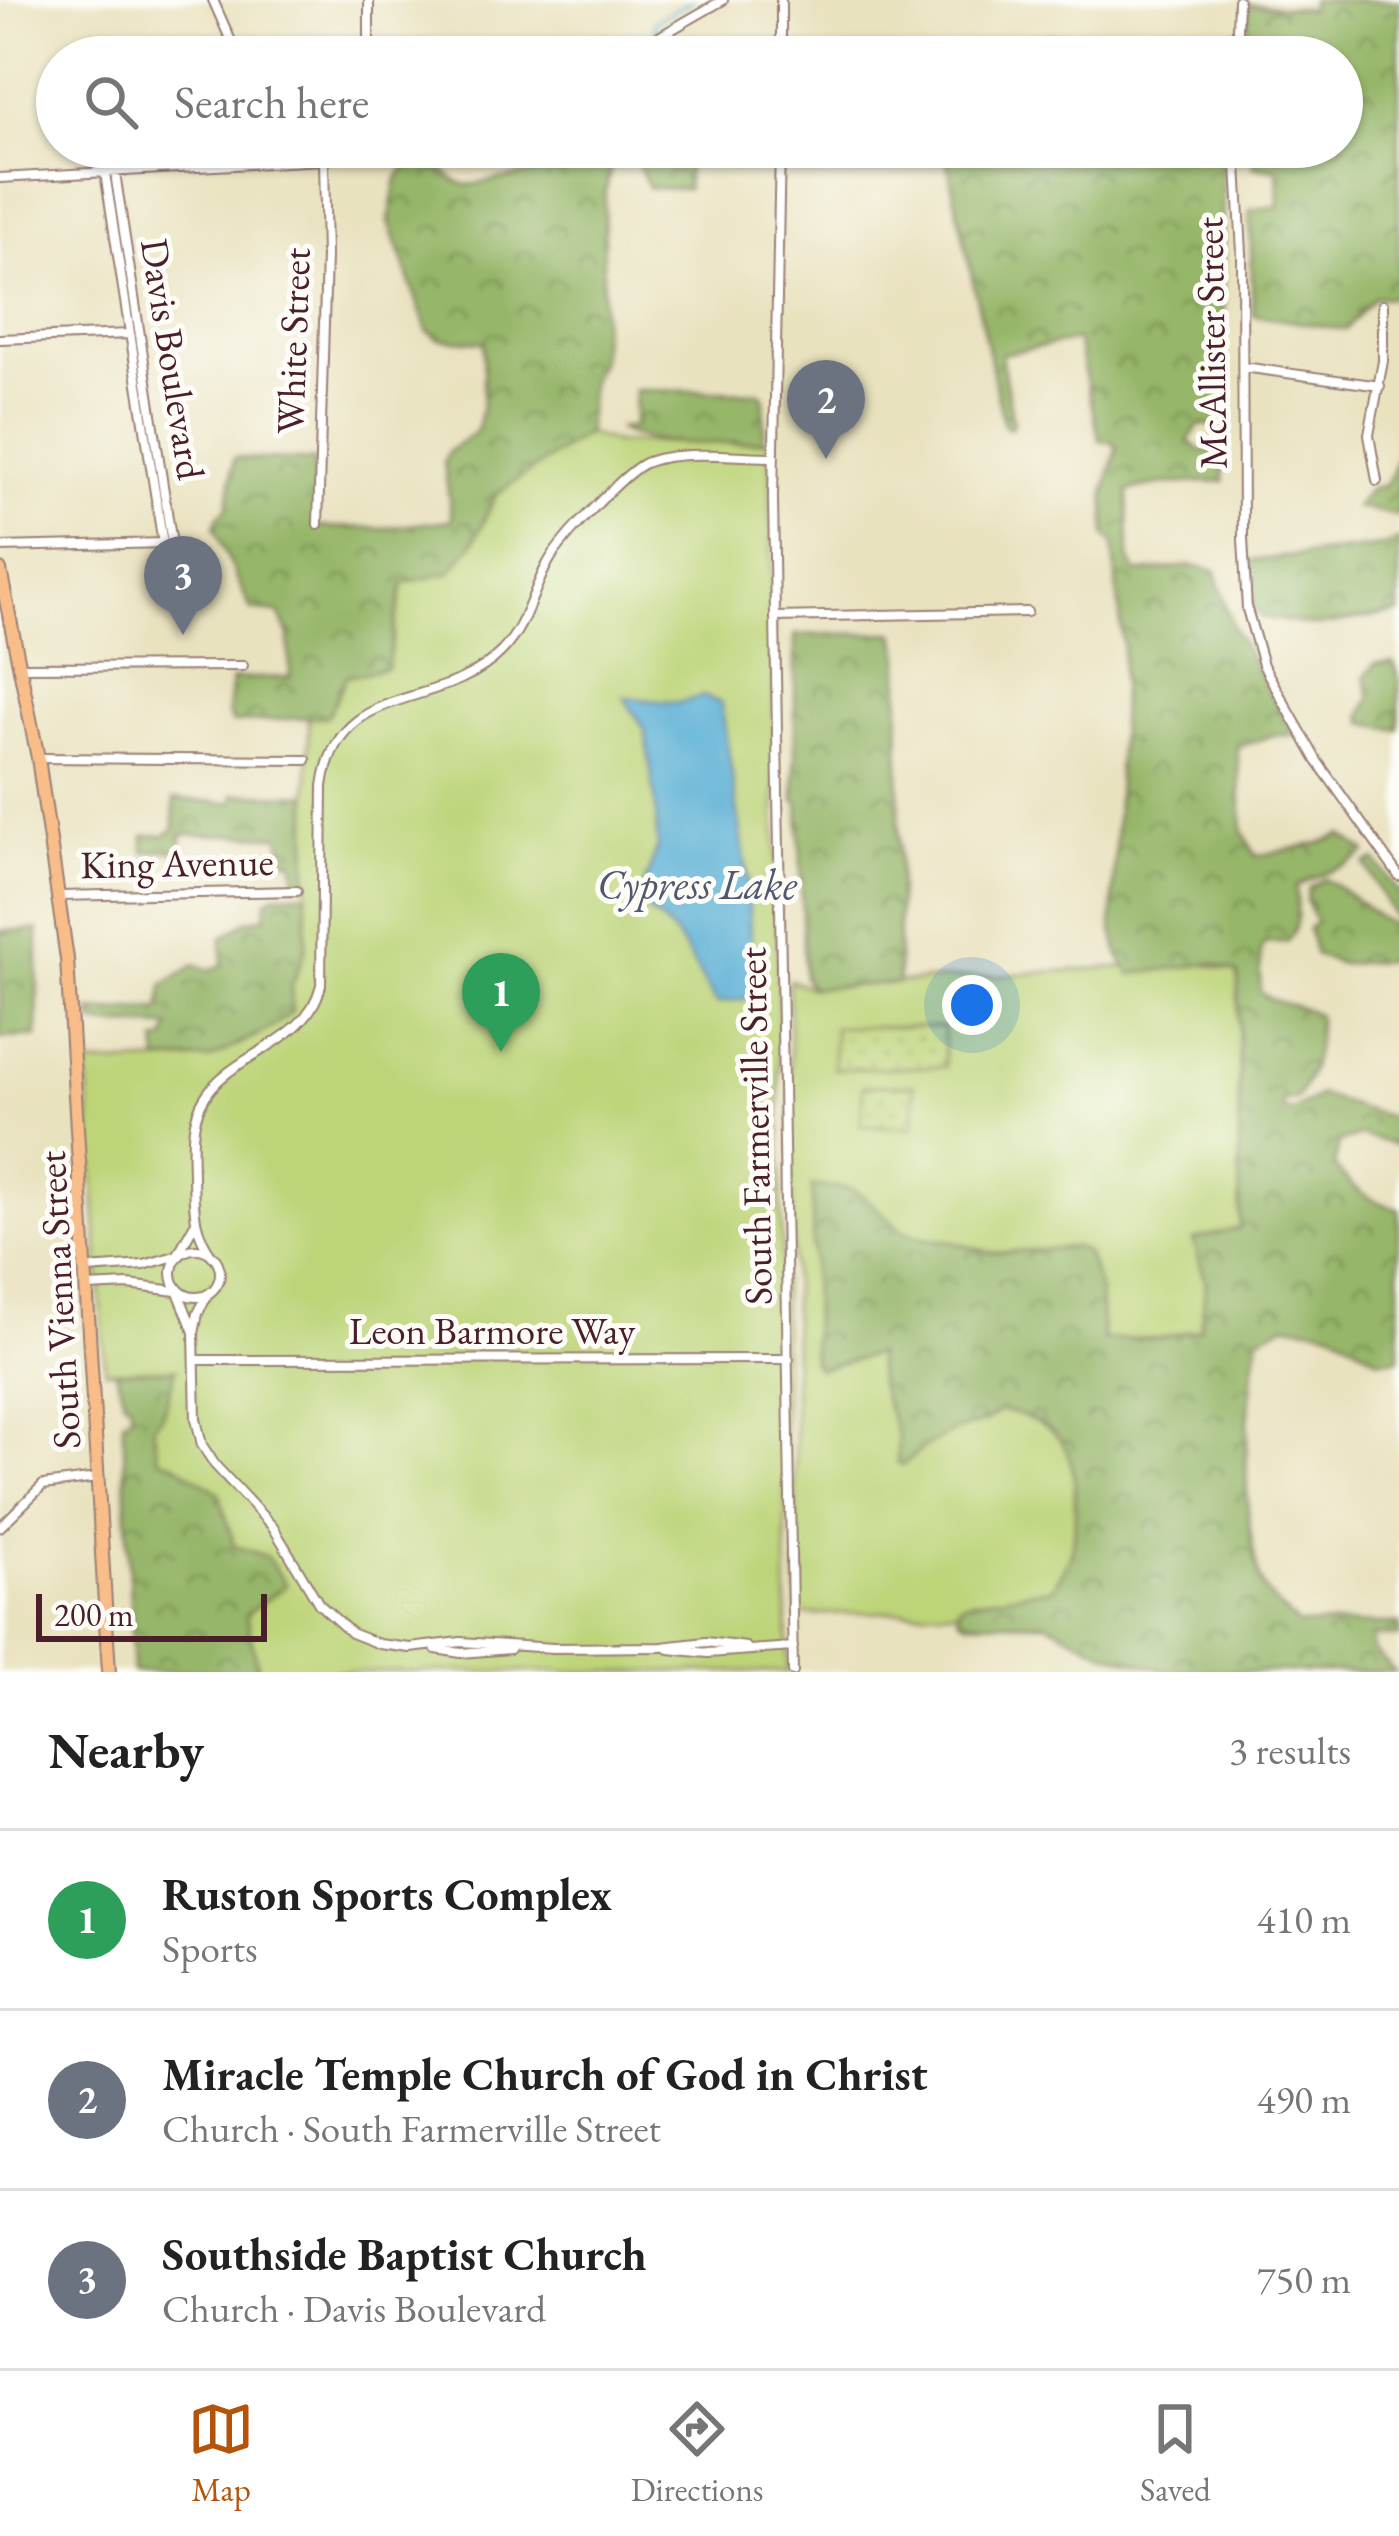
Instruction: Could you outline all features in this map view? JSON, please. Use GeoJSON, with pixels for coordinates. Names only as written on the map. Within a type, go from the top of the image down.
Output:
{"type":"FeatureCollection","features":[{"type":"Feature","properties":{"kind":"highway","name":"South Vienna Street"},"geometry":{"type":"LineString","coordinates":[[0,570],[38,758],[72,1022],[109,1672]]}},
{"type":"Feature","properties":{"kind":"street"},"geometry":{"type":"LineString","coordinates":[[213,0],[229,36]]}},
{"type":"Feature","properties":{"kind":"street"},"geometry":{"type":"LineString","coordinates":[[368,0],[369,36]]}},
{"type":"Feature","properties":{"kind":"street"},"geometry":{"type":"LineString","coordinates":[[660,36],[723,0]]}},
{"type":"Feature","properties":{"kind":"street"},"geometry":{"type":"LineString","coordinates":[[781,0],[782,36]]}},
{"type":"Feature","properties":{"kind":"street"},"geometry":{"type":"LineString","coordinates":[[1237,36],[1238,0]]}},
{"type":"Feature","properties":{"kind":"street"},"geometry":{"type":"LineString","coordinates":[[0,178],[198,168]]}},
{"type":"Feature","properties":{"kind":"street","name":"White Street"},"geometry":{"type":"LineString","coordinates":[[318,524],[326,256],[320,168]]}},
{"type":"Feature","properties":{"kind":"street","name":"South Farmerville Street"},"geometry":{"type":"LineString","coordinates":[[780,168],[775,617],[793,1672]]}},
{"type":"Feature","properties":{"kind":"street","name":"McAllister Street"},"geometry":{"type":"LineString","coordinates":[[1237,168],[1247,609],[1263,665],[1317,760],[1399,876]]}},
{"type":"Feature","properties":{"kind":"street","name":"Davis Boulevard"},"geometry":{"type":"LineString","coordinates":[[110,173],[173,608],[178,610],[182,609],[167,543]]}},
{"type":"Feature","properties":{"kind":"street"},"geometry":{"type":"LineString","coordinates":[[1377,481],[1370,435],[1372,404],[1380,386],[1383,304]]}},
{"type":"Feature","properties":{"kind":"street"},"geometry":{"type":"LineString","coordinates":[[0,339],[135,334]]}},
{"type":"Feature","properties":{"kind":"street"},"geometry":{"type":"LineString","coordinates":[[1243,367],[1380,386]]}},
{"type":"Feature","properties":{"kind":"street"},"geometry":{"type":"LineString","coordinates":[[774,457],[671,457],[632,471],[561,543],[520,627],[501,652],[462,682],[387,703],[347,727],[324,777],[317,1001],[296,1030],[231,1069],[206,1094],[194,1124],[194,1224],[172,1274],[194,1334],[197,1430],[202,1445],[273,1527],[319,1604],[338,1625],[391,1647],[428,1648],[460,1642],[521,1647],[662,1647],[706,1642],[793,1647]]}},
{"type":"Feature","properties":{"kind":"street"},"geometry":{"type":"LineString","coordinates":[[0,548],[167,543]]}},
{"type":"Feature","properties":{"kind":"street"},"geometry":{"type":"LineString","coordinates":[[775,617],[1027,612]]}},
{"type":"Feature","properties":{"kind":"street"},"geometry":{"type":"LineString","coordinates":[[20,668],[243,666]]}},
{"type":"Feature","properties":{"kind":"street"},"geometry":{"type":"LineString","coordinates":[[38,758],[306,760]]}},
{"type":"Feature","properties":{"kind":"street","name":"King Avenue"},"geometry":{"type":"LineString","coordinates":[[59,896],[297,891]]}},
{"type":"Feature","properties":{"kind":"street"},"geometry":{"type":"LineString","coordinates":[[194,1224],[221,1275],[208,1294],[194,1334]]}},
{"type":"Feature","properties":{"kind":"street"},"geometry":{"type":"LineString","coordinates":[[87,1269],[144,1265],[197,1250],[212,1256]]}},
{"type":"Feature","properties":{"kind":"street"},"geometry":{"type":"LineString","coordinates":[[88,1287],[128,1285],[208,1294]]}},
{"type":"Feature","properties":{"kind":"street","name":"Leon Barmore Way"},"geometry":{"type":"LineString","coordinates":[[195,1360],[789,1359]]}},
{"type":"Feature","properties":{"kind":"street"},"geometry":{"type":"LineString","coordinates":[[0,1527],[43,1485],[99,1478]]}},
{"type":"Feature","properties":{"kind":"green space"},"geometry":{"type":"Polygon","coordinates":[[[1311,0],[1399,0],[1399,298],[1374,297],[1345,330],[1253,315],[1250,210],[1279,206],[1278,169],[1266,168],[1363,168],[1363,36],[1247,36],[1248,4],[1310,9],[1311,0]]]}},
{"type":"Feature","properties":{"kind":"green space"},"geometry":{"type":"Polygon","coordinates":[[[405,168],[443,168],[450,177],[469,185],[568,168],[611,168],[605,193],[601,359],[591,381],[587,433],[496,494],[473,543],[450,573],[403,583],[387,668],[346,677],[328,716],[233,723],[228,713],[232,679],[290,677],[289,635],[279,613],[251,610],[214,527],[228,507],[234,458],[315,461],[315,527],[386,528],[452,520],[444,462],[448,452],[477,431],[484,342],[438,339],[427,330],[389,221],[397,179],[405,168]]]}},
{"type":"Feature","properties":{"kind":"green space"},"geometry":{"type":"Polygon","coordinates":[[[640,168],[687,168],[687,189],[649,188],[640,168]]]}},
{"type":"Feature","properties":{"kind":"green space"},"geometry":{"type":"Polygon","coordinates":[[[949,168],[1222,168],[1225,426],[1199,425],[1188,441],[1200,451],[1220,447],[1224,481],[1160,484],[1128,491],[1129,558],[1136,573],[1191,566],[1215,570],[1233,628],[1294,735],[1272,735],[1237,748],[1243,832],[1256,856],[1342,835],[1366,852],[1296,887],[1297,916],[1291,936],[1286,942],[1266,942],[1261,948],[1260,991],[1318,1015],[1316,1049],[1307,1079],[1297,1099],[1283,1101],[1282,1108],[1292,1112],[1320,1095],[1399,1120],[1399,1146],[1361,1135],[1339,1143],[1334,1166],[1363,1193],[1399,1209],[1399,1359],[1378,1359],[1332,1330],[1286,1324],[1259,1337],[1250,1396],[1247,1493],[1254,1555],[1261,1582],[1272,1599],[1298,1625],[1399,1624],[1399,1637],[1372,1636],[1374,1651],[1395,1672],[1170,1672],[1107,1653],[1047,1623],[966,1621],[959,1616],[964,1602],[1052,1588],[1060,1576],[1073,1546],[1075,1526],[1074,1480],[1066,1450],[1035,1421],[1000,1410],[986,1421],[923,1448],[903,1465],[897,1462],[898,1437],[878,1382],[876,1354],[818,1369],[813,1361],[812,1186],[860,1193],[901,1230],[925,1239],[992,1253],[1076,1247],[1088,1254],[1100,1292],[1103,1340],[1160,1338],[1200,1329],[1206,1282],[1193,1240],[1240,1228],[1238,973],[1214,963],[1131,974],[1119,956],[1112,926],[1123,647],[1113,542],[1106,536],[1105,492],[1117,448],[1112,442],[1100,441],[1077,340],[1001,354],[1013,423],[1010,428],[1004,425],[949,168]]]}},
{"type":"Feature","properties":{"kind":"green space"},"geometry":{"type":"Polygon","coordinates":[[[635,390],[759,392],[764,397],[764,440],[689,443],[632,435],[619,429],[634,426],[635,390]]]}},
{"type":"Feature","properties":{"kind":"green space"},"geometry":{"type":"Polygon","coordinates":[[[587,433],[615,443],[770,441],[788,1672],[258,1672],[246,1614],[286,1585],[266,1556],[234,1546],[218,1493],[158,1458],[153,1427],[176,1369],[105,1371],[87,1065],[210,1059],[236,1045],[291,987],[306,948],[309,717],[328,716],[346,677],[387,668],[403,583],[473,543],[496,494],[587,433]]]}},
{"type":"Feature","properties":{"kind":"green space"},"geometry":{"type":"Polygon","coordinates":[[[1399,449],[1399,516],[1356,507],[1371,488],[1383,486],[1391,476],[1399,449]]]}},
{"type":"Feature","properties":{"kind":"green space"},"geometry":{"type":"Polygon","coordinates":[[[1399,540],[1399,613],[1316,626],[1260,617],[1249,594],[1249,561],[1384,546],[1399,540]]]}},
{"type":"Feature","properties":{"kind":"green space"},"geometry":{"type":"Polygon","coordinates":[[[895,633],[900,651],[898,983],[812,988],[804,978],[799,802],[795,801],[795,635],[895,633]]]}},
{"type":"Feature","properties":{"kind":"green space"},"geometry":{"type":"Polygon","coordinates":[[[1394,663],[1399,678],[1399,730],[1364,723],[1362,714],[1371,698],[1365,677],[1375,664],[1394,663]]]}},
{"type":"Feature","properties":{"kind":"green space"},"geometry":{"type":"Polygon","coordinates":[[[234,794],[308,795],[307,884],[296,884],[294,862],[285,859],[280,836],[182,834],[181,851],[144,852],[144,836],[165,835],[174,829],[174,799],[233,803],[234,794]]]}},
{"type":"Feature","properties":{"kind":"green space"},"geometry":{"type":"Polygon","coordinates":[[[1375,860],[1399,893],[1399,926],[1365,864],[1375,860]]]}},
{"type":"Feature","properties":{"kind":"green space"},"geometry":{"type":"Polygon","coordinates":[[[1324,879],[1399,928],[1399,960],[1342,964],[1315,955],[1308,928],[1316,923],[1306,900],[1309,888],[1324,879]]]}},
{"type":"Feature","properties":{"kind":"green space"},"geometry":{"type":"Polygon","coordinates":[[[307,893],[306,948],[291,987],[292,1012],[269,1029],[210,1059],[159,1061],[157,1042],[165,1040],[170,1027],[95,1024],[90,1012],[161,1009],[163,985],[195,965],[209,970],[223,965],[222,938],[247,921],[265,917],[267,900],[276,894],[307,893]]]}},
{"type":"Feature","properties":{"kind":"green space"},"geometry":{"type":"Polygon","coordinates":[[[38,930],[37,1036],[0,1038],[0,931],[38,930]]]}},
{"type":"Feature","properties":{"kind":"green space"},"geometry":{"type":"Polygon","coordinates":[[[1194,962],[1238,972],[1244,1601],[797,1615],[789,980],[812,988],[1194,962]]]}},
{"type":"Feature","properties":{"kind":"green space"},"geometry":{"type":"Polygon","coordinates":[[[834,1027],[943,1027],[945,1067],[834,1069],[834,1027]]]}},
{"type":"Feature","properties":{"kind":"green space"},"geometry":{"type":"Polygon","coordinates":[[[914,1085],[914,1128],[861,1125],[863,1086],[914,1085]]]}},
{"type":"Feature","properties":{"kind":"green space"},"geometry":{"type":"Polygon","coordinates":[[[176,1369],[162,1415],[153,1427],[158,1458],[219,1493],[234,1546],[266,1556],[286,1585],[246,1614],[258,1672],[133,1672],[123,1420],[131,1415],[131,1404],[124,1400],[116,1371],[176,1369]]]}},
{"type":"Feature","properties":{"kind":"water","name":"Cypress Lake"},"geometry":{"type":"Polygon","coordinates":[[[703,696],[721,703],[747,873],[753,993],[717,1003],[680,942],[648,911],[643,888],[658,846],[655,799],[645,730],[624,697],[678,703],[703,696]]]}},
{"type":"Feature","properties":{"kind":"waterway"},"geometry":{"type":"LineString","coordinates":[[655,32],[655,21],[693,0]]}},
{"type":"Feature","properties":{"kind":"place","name":"Miracle Temple Church of God in Christ"},"geometry":{"type":"Point","coordinates":[826,459]}},
{"type":"Feature","properties":{"kind":"place","name":"Southside Baptist Church"},"geometry":{"type":"Point","coordinates":[183,635]}},
{"type":"Feature","properties":{"kind":"place","name":"Ruston Sports Complex"},"geometry":{"type":"Point","coordinates":[501,1052]}}]}
